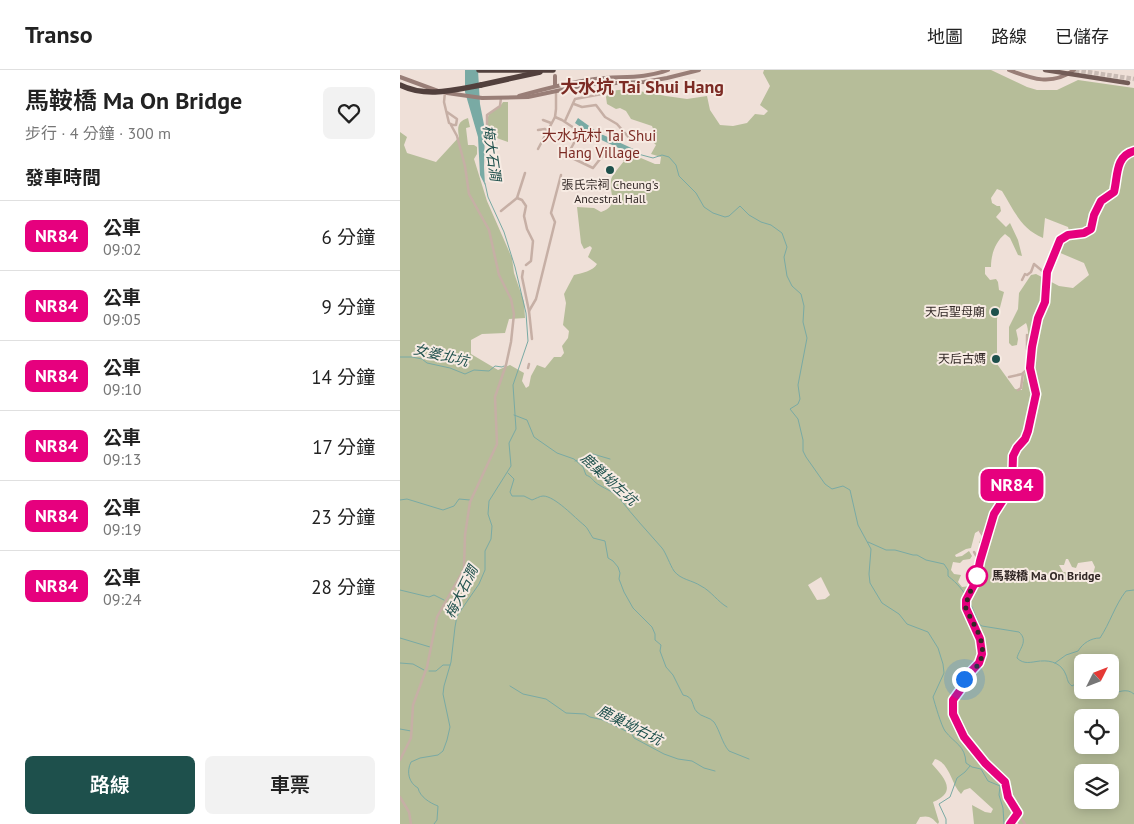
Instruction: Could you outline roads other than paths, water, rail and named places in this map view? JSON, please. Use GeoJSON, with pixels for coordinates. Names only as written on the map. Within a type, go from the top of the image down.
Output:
{"type":"FeatureCollection","features":[{"type":"Feature","properties":{"kind":"highway"},"geometry":{"type":"LineString","coordinates":[[479,70],[544,71],[554,73]]}},
{"type":"Feature","properties":{"kind":"highway"},"geometry":{"type":"LineString","coordinates":[[400,85],[412,90],[432,92],[497,82],[544,71]]}},
{"type":"Feature","properties":{"kind":"main road"},"geometry":{"type":"LineString","coordinates":[[400,77],[456,95],[509,98],[528,97],[598,83],[629,80],[668,70]]}},
{"type":"Feature","properties":{"kind":"main road"},"geometry":{"type":"LineString","coordinates":[[681,75],[690,70]]}},
{"type":"Feature","properties":{"kind":"main road"},"geometry":{"type":"LineString","coordinates":[[509,98],[555,86],[596,79],[650,81],[699,70]]}},
{"type":"Feature","properties":{"kind":"main road"},"geometry":{"type":"LineString","coordinates":[[1009,70],[1029,78],[1049,80],[1060,78],[1074,70]]}},
{"type":"Feature","properties":{"kind":"main road"},"geometry":{"type":"LineString","coordinates":[[1046,70],[1128,84]]}},
{"type":"Feature","properties":{"kind":"main road"},"geometry":{"type":"LineString","coordinates":[[554,73],[556,91]]}},
{"type":"Feature","properties":{"kind":"street"},"geometry":{"type":"LineString","coordinates":[[538,149],[555,117],[556,91]]}},
{"type":"Feature","properties":{"kind":"street"},"geometry":{"type":"LineString","coordinates":[[400,760],[411,738],[413,704],[427,667],[436,617],[464,569],[466,532],[471,500],[496,446],[495,397],[506,365],[514,314],[512,302],[499,275],[489,230],[469,194],[465,166],[457,136],[449,122],[444,102],[445,92]]}},
{"type":"Feature","properties":{"kind":"street"},"geometry":{"type":"LineString","coordinates":[[565,121],[575,100],[602,94]]}},
{"type":"Feature","properties":{"kind":"street"},"geometry":{"type":"LineString","coordinates":[[491,140],[487,137],[487,116],[489,112],[500,106],[500,98]]}},
{"type":"Feature","properties":{"kind":"street"},"geometry":{"type":"LineString","coordinates":[[574,104],[582,107],[596,105],[605,117],[617,124],[631,140]]}},
{"type":"Feature","properties":{"kind":"street"},"geometry":{"type":"LineString","coordinates":[[447,112],[458,120],[457,136]]}},
{"type":"Feature","properties":{"kind":"street"},"geometry":{"type":"LineString","coordinates":[[449,122],[450,118],[455,117]]}},
{"type":"Feature","properties":{"kind":"street"},"geometry":{"type":"LineString","coordinates":[[555,117],[565,121],[580,132],[569,152],[570,157],[593,168],[604,154],[605,147]]}},
{"type":"Feature","properties":{"kind":"street"},"geometry":{"type":"LineString","coordinates":[[543,120],[552,123]]}},
{"type":"Feature","properties":{"kind":"street"},"geometry":{"type":"LineString","coordinates":[[452,125],[457,124]]}},
{"type":"Feature","properties":{"kind":"street"},"geometry":{"type":"LineString","coordinates":[[538,130],[545,129],[548,132]]}},
{"type":"Feature","properties":{"kind":"street"},"geometry":{"type":"LineString","coordinates":[[1025,824],[1008,797],[1005,782],[985,763],[964,737],[953,714],[953,700],[961,689],[964,679],[979,663],[982,654],[980,639],[966,608],[966,601],[976,580],[994,512],[1012,486],[1013,454],[1025,439],[1028,431],[1036,394],[1030,367],[1031,356],[1038,318],[1045,302],[1046,274],[1060,240],[1068,235],[1084,233],[1091,229],[1094,215],[1101,201],[1114,192],[1121,160],[1125,154],[1134,151]]}},
{"type":"Feature","properties":{"kind":"street"},"geometry":{"type":"LineString","coordinates":[[501,211],[517,198],[526,173]]}},
{"type":"Feature","properties":{"kind":"street"},"geometry":{"type":"LineString","coordinates":[[529,311],[536,299],[555,222],[551,213],[560,175]]}},
{"type":"Feature","properties":{"kind":"street"},"geometry":{"type":"LineString","coordinates":[[517,198],[522,200],[526,206],[524,216],[527,229],[533,241],[531,261],[526,265]]}},
{"type":"Feature","properties":{"kind":"street"},"geometry":{"type":"LineString","coordinates":[[1022,280],[1025,274],[1028,275],[1031,271],[1034,264],[1046,274]]}},
{"type":"Feature","properties":{"kind":"street"},"geometry":{"type":"LineString","coordinates":[[523,271],[522,277],[532,339]]}},
{"type":"Feature","properties":{"kind":"street"},"geometry":{"type":"LineString","coordinates":[[1027,335],[1027,349],[1031,356]]}},
{"type":"Feature","properties":{"kind":"street"},"geometry":{"type":"LineString","coordinates":[[1018,390],[1021,388],[1022,374],[1030,367]]}},
{"type":"Feature","properties":{"kind":"street"},"geometry":{"type":"LineString","coordinates":[[1009,377],[1022,374]]}},
{"type":"Feature","properties":{"kind":"street"},"geometry":{"type":"LineString","coordinates":[[980,532],[986,540]]}},
{"type":"Feature","properties":{"kind":"street"},"geometry":{"type":"LineString","coordinates":[[974,552],[980,562]]}},
{"type":"Feature","properties":{"kind":"street"},"geometry":{"type":"LineString","coordinates":[[970,569],[976,580]]}},
{"type":"Feature","properties":{"kind":"street"},"geometry":{"type":"LineString","coordinates":[[400,797],[409,812],[410,824]]}},
{"type":"Feature","properties":{"kind":"street"},"geometry":{"type":"LineString","coordinates":[[1010,824],[1018,813]]}},
{"type":"Feature","properties":{"kind":"water"},"geometry":{"type":"Polygon","coordinates":[[[465,70],[478,70],[480,104],[485,130],[485,185],[480,175],[478,137],[465,92],[465,70]]]}},
{"type":"Feature","properties":{"kind":"water"},"geometry":{"type":"Polygon","coordinates":[[[578,118],[599,133],[640,152],[638,157],[595,137],[575,123],[578,118]]]}},
{"type":"Feature","properties":{"kind":"waterway"},"geometry":{"type":"LineString","coordinates":[[638,154],[653,158],[662,155],[669,157],[676,165],[679,176],[696,193],[704,207],[713,213],[725,217],[729,216],[740,206],[749,215],[771,225],[782,233],[787,247],[784,257],[787,276],[792,286],[801,294],[804,306],[803,322],[807,338],[798,385],[800,399],[798,404],[790,409],[798,419],[803,440],[803,451],[825,484],[832,489],[843,486],[850,490],[858,525],[871,549],[870,583],[882,603],[899,614],[907,624],[928,632],[938,648],[944,673],[933,697],[942,724],[945,731],[962,748],[966,763],[981,769],[988,781],[1000,786],[999,795],[1003,808],[1004,824]]}},
{"type":"Feature","properties":{"kind":"waterway","name":"梅大石澗"},"geometry":{"type":"LineString","coordinates":[[434,824],[437,820],[438,806],[423,797],[411,780],[409,770],[411,762],[420,758],[438,755],[443,751],[447,740],[450,727],[443,694],[451,662],[457,616],[479,584],[485,570],[485,551],[491,539],[492,526],[488,514],[489,501],[511,466],[509,443],[516,429],[513,385],[528,341],[526,313],[515,267],[504,232],[488,197],[485,183]]}},
{"type":"Feature","properties":{"kind":"waterway","name":"女婆北坑"},"geometry":{"type":"LineString","coordinates":[[400,357],[422,359],[427,363],[450,368],[465,374],[474,370],[489,371],[495,366],[504,366]]}},
{"type":"Feature","properties":{"kind":"waterway","name":"鹿巢坳左坑"},"geometry":{"type":"LineString","coordinates":[[514,415],[527,420],[534,437],[557,453],[574,459],[583,467],[586,475],[617,496],[662,548],[677,574],[705,588],[727,607]]}},
{"type":"Feature","properties":{"kind":"waterway"},"geometry":{"type":"LineString","coordinates":[[575,461],[593,454],[610,459]]}},
{"type":"Feature","properties":{"kind":"waterway"},"geometry":{"type":"LineString","coordinates":[[508,473],[514,479],[510,492],[512,496],[524,496],[532,500],[543,496],[548,497],[565,508],[585,526],[593,538],[605,541],[608,558],[618,567],[619,579],[624,592],[633,608],[652,627],[655,640],[661,645],[660,651],[666,667],[673,675],[683,695],[691,700],[699,714],[714,722],[729,751],[749,759]]}},
{"type":"Feature","properties":{"kind":"waterway"},"geometry":{"type":"LineString","coordinates":[[400,500],[407,499],[443,510],[454,506],[459,499],[470,500]]}},
{"type":"Feature","properties":{"kind":"waterway"},"geometry":{"type":"LineString","coordinates":[[868,542],[886,550],[917,555],[926,560],[944,564],[948,570],[948,576],[960,587],[967,598],[979,624],[1019,632],[1022,635],[1023,642],[1017,658],[1025,662],[1040,661]]}},
{"type":"Feature","properties":{"kind":"waterway"},"geometry":{"type":"LineString","coordinates":[[400,590],[429,597],[434,595],[444,600]]}},
{"type":"Feature","properties":{"kind":"waterway"},"geometry":{"type":"LineString","coordinates":[[1055,663],[1066,655],[1078,651],[1093,639],[1100,638],[1122,596],[1126,591],[1134,590]]}},
{"type":"Feature","properties":{"kind":"waterway"},"geometry":{"type":"LineString","coordinates":[[400,638],[430,647]]}},
{"type":"Feature","properties":{"kind":"waterway"},"geometry":{"type":"LineString","coordinates":[[1041,661],[1049,661],[1059,665],[1064,671],[1068,682],[1072,686],[1074,685]]}},
{"type":"Feature","properties":{"kind":"waterway"},"geometry":{"type":"LineString","coordinates":[[400,663],[413,664],[424,670]]}},
{"type":"Feature","properties":{"kind":"waterway"},"geometry":{"type":"LineString","coordinates":[[429,671],[436,671],[443,665],[450,665]]}},
{"type":"Feature","properties":{"kind":"waterway","name":"鹿巢坳右坑"},"geometry":{"type":"LineString","coordinates":[[510,686],[523,694],[546,699],[566,713],[585,714],[603,720],[632,734],[634,738],[664,754],[692,761],[704,768],[715,771]]}},
{"type":"Feature","properties":{"kind":"waterway"},"geometry":{"type":"LineString","coordinates":[[1119,692],[1128,691],[1134,694]]}},
{"type":"Feature","properties":{"kind":"waterway"},"geometry":{"type":"LineString","coordinates":[[400,729],[411,731]]}},
{"type":"Feature","properties":{"kind":"waterway"},"geometry":{"type":"LineString","coordinates":[[946,824],[946,819],[939,804],[950,797],[957,778],[970,766]]}},
{"type":"Feature","properties":{"kind":"tunnel"},"geometry":{"type":"LineString","coordinates":[[1075,70],[1134,79]]}},
{"type":"Feature","properties":{"kind":"place","name":"張氏宗祠 Cheung's Ancestral Hall"},"geometry":{"type":"Point","coordinates":[610,170]}},
{"type":"Feature","properties":{"kind":"place","name":"天后聖母廟"},"geometry":{"type":"Point","coordinates":[995,312]}},
{"type":"Feature","properties":{"kind":"place","name":"天后古媽"},"geometry":{"type":"Point","coordinates":[996,359]}},
{"type":"Feature","properties":{"kind":"place","name":"馬鞍橋 Ma On Bridge"},"geometry":{"type":"Point","coordinates":[977,576]}},
{"type":"Feature","properties":{"kind":"district","name":"大水坑 Tai Shui Hang"},"geometry":{"type":"Point","coordinates":[642,87]}},
{"type":"Feature","properties":{"kind":"district","name":"大水坑村 Tai Shui Hang Village"},"geometry":{"type":"Point","coordinates":[599,144]}}]}
